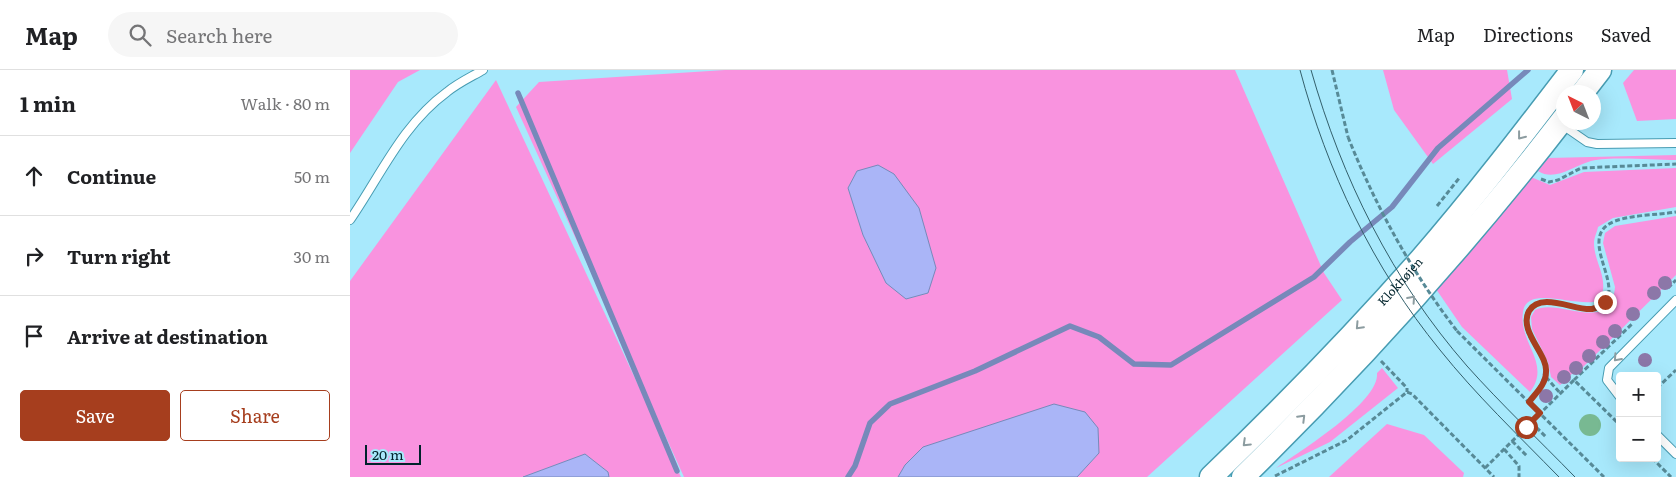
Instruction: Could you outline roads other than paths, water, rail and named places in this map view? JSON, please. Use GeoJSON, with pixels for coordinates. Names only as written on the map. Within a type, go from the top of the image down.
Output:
{"type":"FeatureCollection","features":[{"type":"Feature","properties":{"kind":"street","name":"Klokhøjen"},"geometry":{"type":"LineString","coordinates":[[1243,477],[1305,416],[1435,274],[1525,167],[1553,117],[1572,70]]}},
{"type":"Feature","properties":{"kind":"street"},"geometry":{"type":"LineString","coordinates":[[1588,85],[1600,70]]}},
{"type":"Feature","properties":{"kind":"street","name":"Klokhøjen"},"geometry":{"type":"LineString","coordinates":[[1211,477],[1287,404],[1553,117]]}},
{"type":"Feature","properties":{"kind":"lane"},"geometry":{"type":"LineString","coordinates":[[350,220],[412,123],[448,90],[483,70]]}},
{"type":"Feature","properties":{"kind":"lane"},"geometry":{"type":"LineString","coordinates":[[1553,117],[1587,142],[1598,144],[1676,143]]}},
{"type":"Feature","properties":{"kind":"lane"},"geometry":{"type":"LineString","coordinates":[[1616,392],[1607,380],[1609,368],[1676,300]]}},
{"type":"Feature","properties":{"kind":"lane"},"geometry":{"type":"LineString","coordinates":[[1661,439],[1676,454]]}},
{"type":"Feature","properties":{"kind":"water"},"geometry":{"type":"Polygon","coordinates":[[[878,165],[894,174],[919,208],[936,268],[928,293],[906,299],[886,283],[863,235],[848,188],[857,171],[878,165]]]}},
{"type":"Feature","properties":{"kind":"water"},"geometry":{"type":"Polygon","coordinates":[[[1054,404],[1085,412],[1098,428],[1099,453],[1077,477],[898,477],[905,465],[923,447],[1054,404]]]}},
{"type":"Feature","properties":{"kind":"water"},"geometry":{"type":"Polygon","coordinates":[[[585,454],[608,472],[609,477],[523,477],[585,454]]]}},
{"type":"Feature","properties":{"kind":"waterway"},"geometry":{"type":"LineString","coordinates":[[848,477],[855,466],[870,423],[890,404],[975,371],[1070,326],[1099,337],[1134,364],[1171,365],[1314,277],[1350,242],[1392,207],[1438,148],[1528,70]]}},
{"type":"Feature","properties":{"kind":"waterway"},"geometry":{"type":"LineString","coordinates":[[518,93],[677,471]]}},
{"type":"Feature","properties":{"kind":"tram line"},"geometry":{"type":"LineString","coordinates":[[1300,70],[1311,108],[1338,181],[1373,252],[1394,286],[1416,319],[1454,367],[1559,477]]}},
{"type":"Feature","properties":{"kind":"tram line"},"geometry":{"type":"LineString","coordinates":[[1311,70],[1338,150],[1354,189],[1373,227],[1415,299],[1467,366],[1575,477]]}}]}
